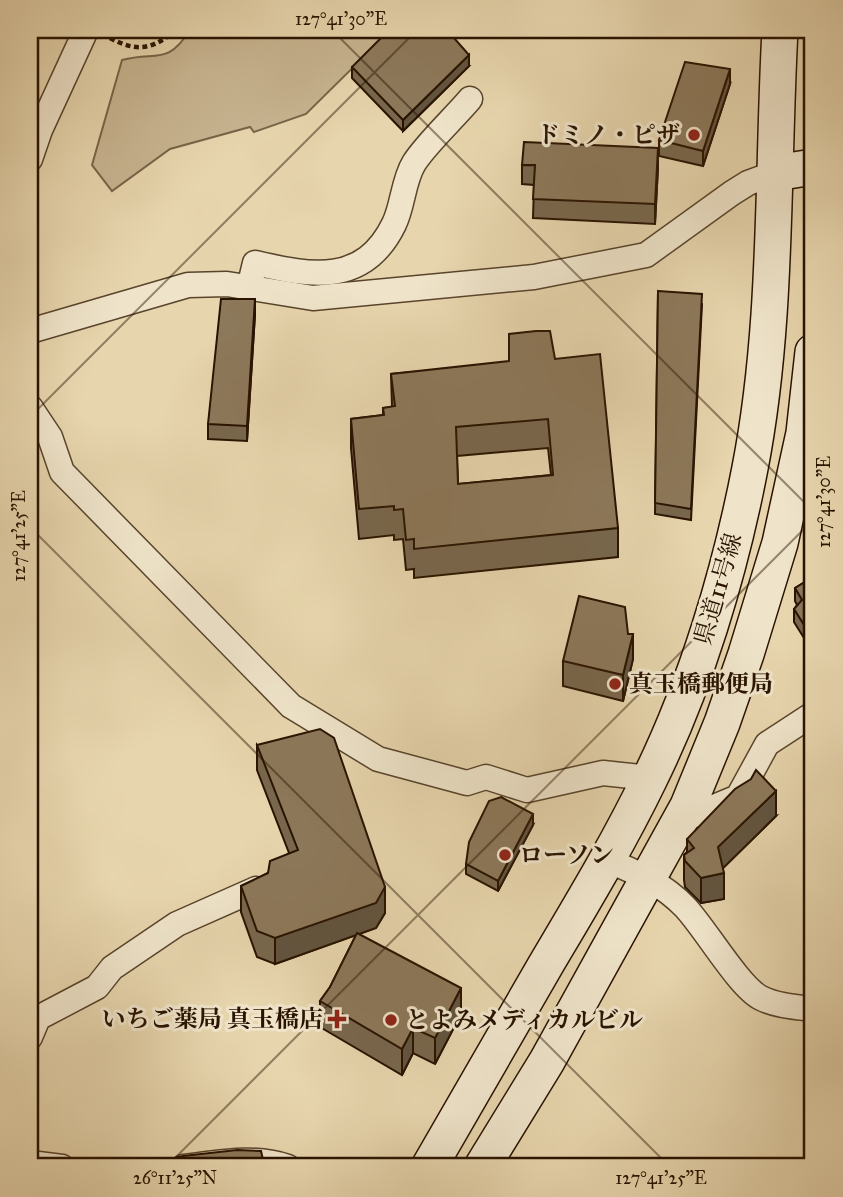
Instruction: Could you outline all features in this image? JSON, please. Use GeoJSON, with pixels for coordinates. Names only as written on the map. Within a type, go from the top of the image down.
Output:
{"type":"FeatureCollection","features":[{"type":"Feature","properties":{"kind":"main road","name":"県道11号線"},"geometry":{"type":"LineString","coordinates":[[429,1167],[607,860],[650,779],[701,650],[720,591],[750,468],[765,363],[780,30]]}},
{"type":"Feature","properties":{"kind":"main road"},"geometry":{"type":"LineString","coordinates":[[775,173],[813,167]]}},
{"type":"Feature","properties":{"kind":"main road","name":"県道11号線"},"geometry":{"type":"LineString","coordinates":[[482,1167],[547,1061],[649,878],[680,821],[718,735],[747,654],[808,435],[813,352]]}},
{"type":"Feature","properties":{"kind":"street"},"geometry":{"type":"LineString","coordinates":[[30,159],[40,130],[97,33]]}},
{"type":"Feature","properties":{"kind":"street"},"geometry":{"type":"LineString","coordinates":[[249,288],[255,263],[298,273],[332,274],[360,264],[378,249],[394,224],[413,164],[470,99]]}},
{"type":"Feature","properties":{"kind":"street"},"geometry":{"type":"LineString","coordinates":[[30,331],[188,285],[227,284],[313,298],[534,277],[646,255],[740,188],[775,173]]}},
{"type":"Feature","properties":{"kind":"street"},"geometry":{"type":"LineString","coordinates":[[30,407],[50,437],[62,472],[291,706],[378,759],[467,783],[486,777],[527,790],[603,773],[650,779]]}},
{"type":"Feature","properties":{"kind":"street"},"geometry":{"type":"LineString","coordinates":[[680,821],[738,797],[766,744],[813,714]]}},
{"type":"Feature","properties":{"kind":"street"},"geometry":{"type":"LineString","coordinates":[[607,860],[649,878],[685,906],[741,980],[758,997],[775,1003],[813,1009]]}},
{"type":"Feature","properties":{"kind":"street"},"geometry":{"type":"LineString","coordinates":[[30,1037],[38,1018],[97,987],[112,968],[177,924],[256,889]]}},
{"type":"Feature","properties":{"kind":"street"},"geometry":{"type":"LineString","coordinates":[[184,1167],[241,1160],[277,1163],[288,1167]]}},
{"type":"Feature","properties":{"kind":"street"},"geometry":{"type":"LineString","coordinates":[[30,1163],[62,1167]]}},
{"type":"Feature","properties":{"kind":"path"},"geometry":{"type":"LineString","coordinates":[[97,33],[137,47],[151,47],[176,30]]}},
{"type":"Feature","properties":{"kind":"shaded area"},"geometry":{"type":"Polygon","coordinates":[[[190,30],[391,30],[306,114],[254,132],[250,127],[170,149],[112,191],[92,165],[122,60],[168,53],[175,49],[190,30]]]}},
{"type":"Feature","properties":{"kind":"building"},"geometry":{"type":"Polygon","coordinates":[[[389,30],[447,30],[469,55],[403,120],[352,67],[389,30]]]}},
{"type":"Feature","properties":{"kind":"building"},"geometry":{"type":"Polygon","coordinates":[[[685,62],[730,69],[703,151],[659,140],[685,62]]]}},
{"type":"Feature","properties":{"kind":"building"},"geometry":{"type":"Polygon","coordinates":[[[524,142],[658,148],[655,204],[533,199],[535,165],[522,165],[524,142]]]}},
{"type":"Feature","properties":{"kind":"building"},"geometry":{"type":"Polygon","coordinates":[[[658,291],[702,294],[691,509],[655,503],[658,291]]]}},
{"type":"Feature","properties":{"kind":"building"},"geometry":{"type":"Polygon","coordinates":[[[221,299],[255,299],[247,426],[208,424],[221,299]]]}},
{"type":"Feature","properties":{"kind":"building"},"geometry":{"type":"Polygon","coordinates":[[[550,331],[555,359],[600,354],[618,528],[414,549],[414,539],[406,540],[403,509],[394,510],[394,506],[359,509],[351,419],[384,415],[383,408],[395,406],[391,374],[509,361],[509,334],[550,331]],[[548,419],[456,427],[458,484],[553,475],[548,419]]]}},
{"type":"Feature","properties":{"kind":"building"},"geometry":{"type":"Polygon","coordinates":[[[813,577],[813,639],[794,609],[802,600],[795,588],[813,577]]]}},
{"type":"Feature","properties":{"kind":"building"},"geometry":{"type":"Polygon","coordinates":[[[579,596],[625,607],[628,634],[633,634],[623,675],[563,661],[579,596]]]}},
{"type":"Feature","properties":{"kind":"building"},"geometry":{"type":"Polygon","coordinates":[[[320,729],[334,738],[385,887],[376,903],[275,938],[257,931],[241,886],[268,873],[270,861],[298,850],[257,745],[320,729]]]}},
{"type":"Feature","properties":{"kind":"building"},"geometry":{"type":"Polygon","coordinates":[[[756,770],[776,791],[718,847],[724,873],[701,878],[685,861],[684,855],[694,848],[687,839],[735,789],[751,779],[756,770]]]}},
{"type":"Feature","properties":{"kind":"building"},"geometry":{"type":"Polygon","coordinates":[[[501,797],[533,814],[498,881],[466,864],[469,842],[489,801],[501,797]]]}},
{"type":"Feature","properties":{"kind":"building","name":"とよみメディカルビル"},"geometry":{"type":"Polygon","coordinates":[[[357,933],[461,988],[435,1038],[413,1028],[402,1049],[320,1001],[357,933]]]}},
{"type":"Feature","properties":{"kind":"building"},"geometry":{"type":"Polygon","coordinates":[[[237,1150],[261,1151],[264,1164],[251,1167],[135,1167],[183,1156],[237,1150]]]}},
{"type":"Feature","properties":{"kind":"place","name":"ドミノ・ピザ"},"geometry":{"type":"Point","coordinates":[694,135]}},
{"type":"Feature","properties":{"kind":"place","name":"真玉橋郵便局"},"geometry":{"type":"Point","coordinates":[615,684]}},
{"type":"Feature","properties":{"kind":"place","name":"ローソン"},"geometry":{"type":"Point","coordinates":[505,855]}},
{"type":"Feature","properties":{"kind":"place","name":"いちご薬局 真玉橋店"},"geometry":{"type":"Point","coordinates":[337,1019]}},
{"type":"Feature","properties":{"kind":"place","name":"とよみメディカルビル"},"geometry":{"type":"Point","coordinates":[391,1020]}}]}
